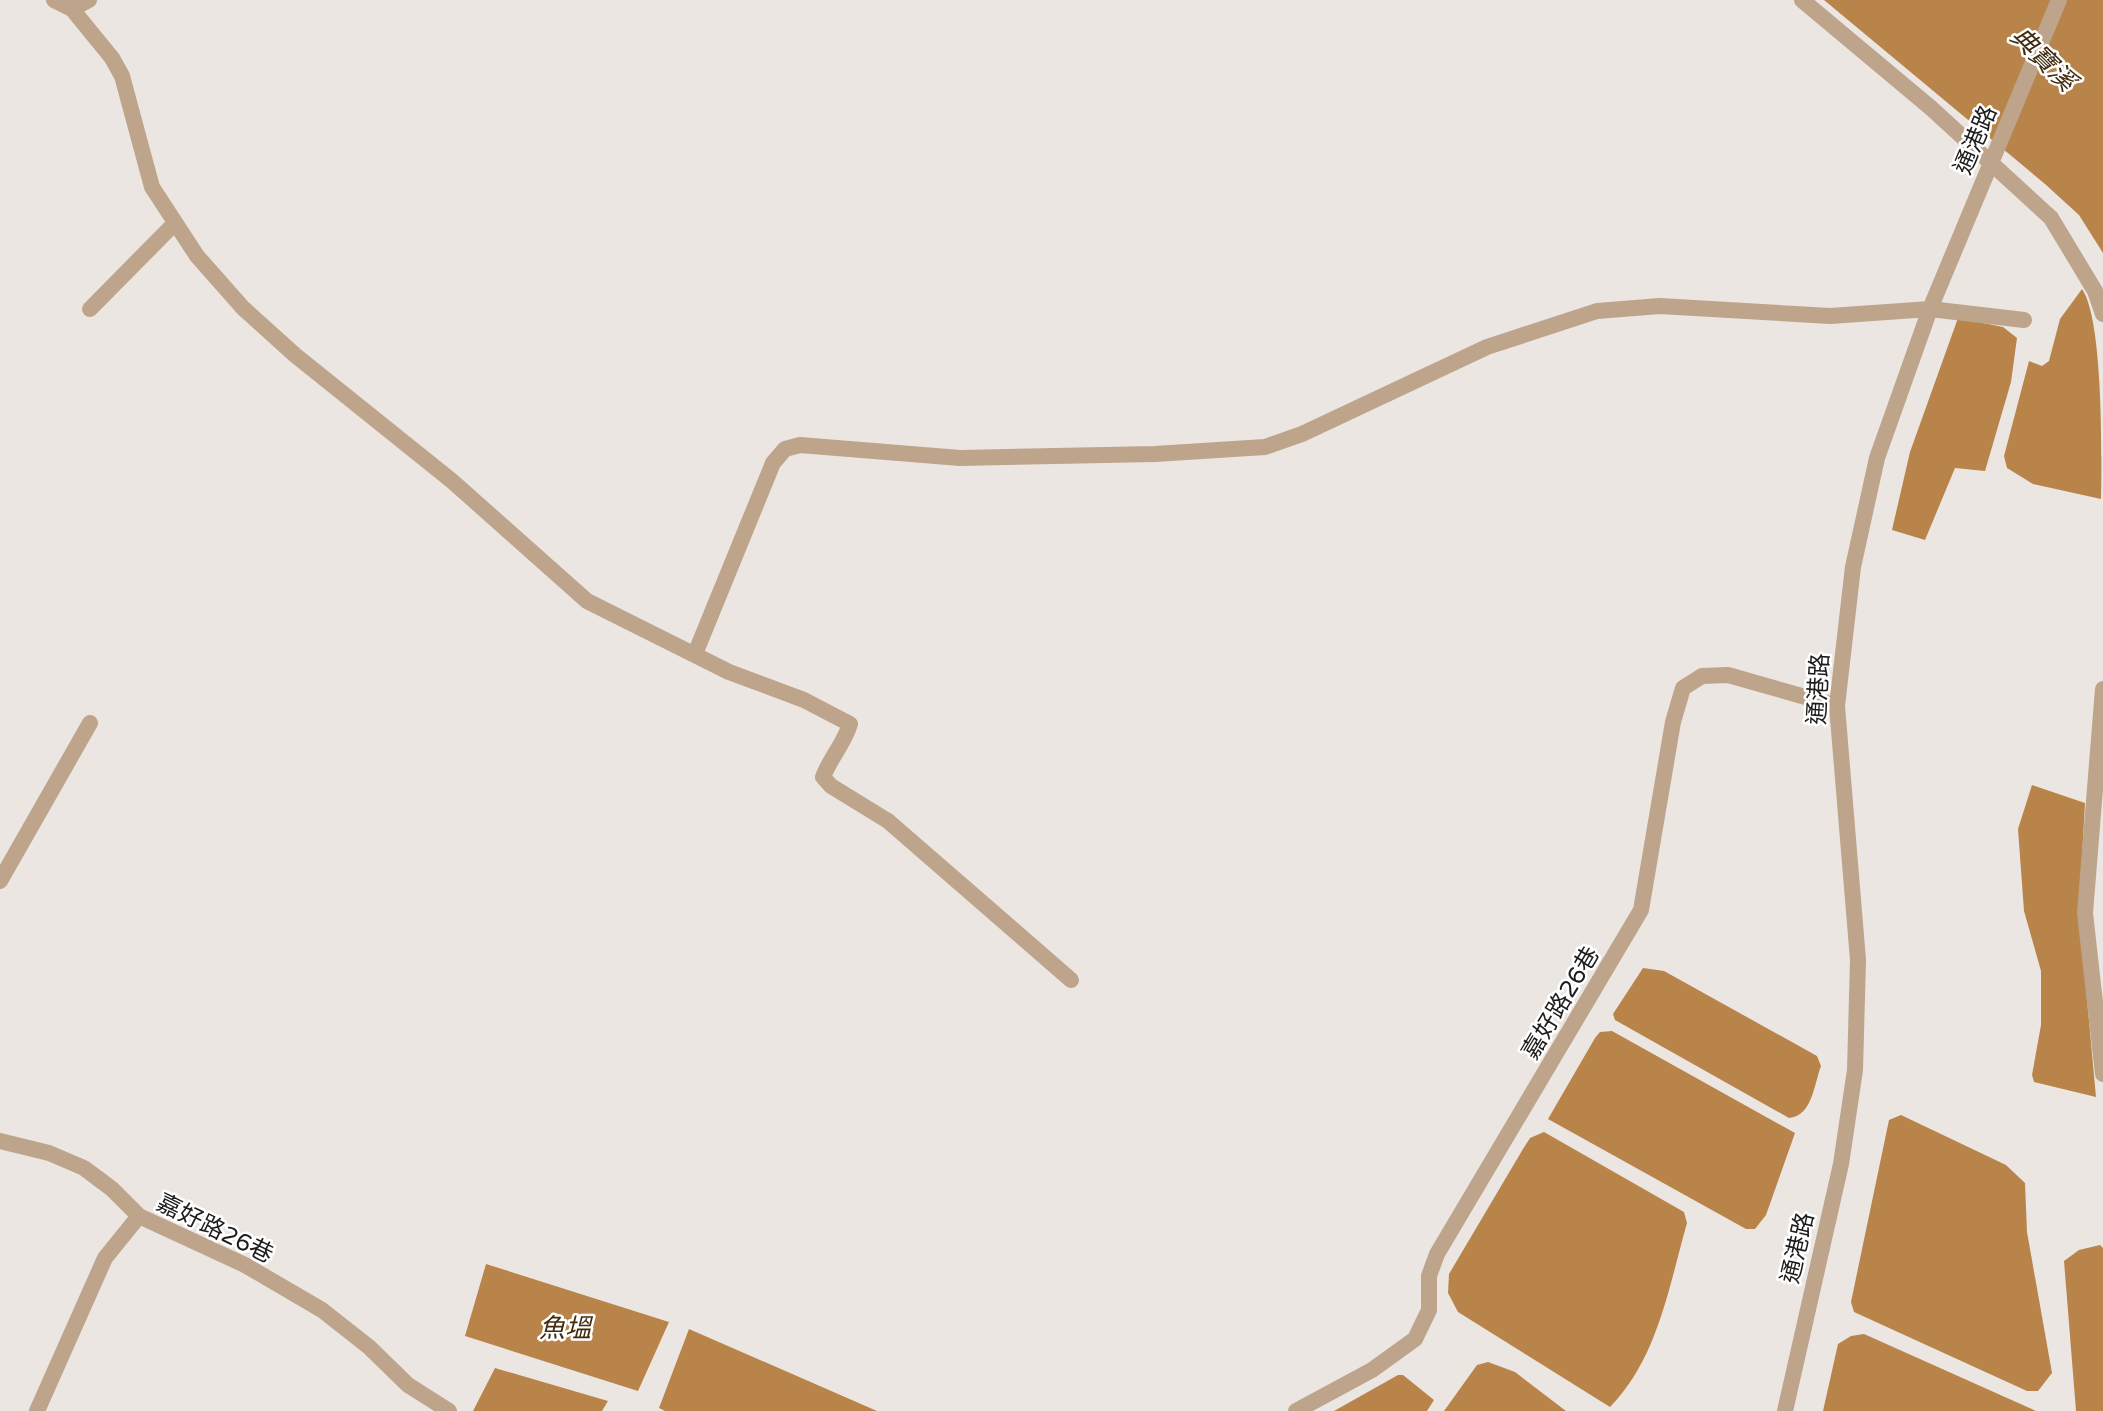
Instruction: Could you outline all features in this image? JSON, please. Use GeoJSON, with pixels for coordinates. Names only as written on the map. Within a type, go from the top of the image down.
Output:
{"type":"FeatureCollection","features":[{"type":"Feature","properties":{"kind":"street"},"geometry":{"type":"LineString","coordinates":[[54,0],[72,9],[112,58],[122,76],[152,187],[174,224],[243,308],[295,355],[452,481],[587,601],[729,672],[804,700],[850,724],[846,737],[828,761],[823,777],[831,786],[888,821],[1071,980]]}},
{"type":"Feature","properties":{"kind":"street"},"geometry":{"type":"LineString","coordinates":[[72,9],[89,0]]}},
{"type":"Feature","properties":{"kind":"street"},"geometry":{"type":"LineString","coordinates":[[1802,0],[1993,157],[2051,218],[2095,291],[2103,313]]}},
{"type":"Feature","properties":{"kind":"street","name":"通港路"},"geometry":{"type":"LineString","coordinates":[[1785,1411],[1841,1164],[1855,1070],[1857,960],[1837,706],[1853,567],[1877,458],[1930,309],[2059,0]]}},
{"type":"Feature","properties":{"kind":"street"},"geometry":{"type":"LineString","coordinates":[[90,309],[174,224]]}},
{"type":"Feature","properties":{"kind":"street"},"geometry":{"type":"LineString","coordinates":[[695,654],[774,463],[785,449],[800,446],[960,458],[1155,454],[1265,447],[1302,434],[1487,347],[1597,311],[1660,306],[1830,316],[1930,309],[2024,320]]}},
{"type":"Feature","properties":{"kind":"street","name":"嘉好路26巷"},"geometry":{"type":"LineString","coordinates":[[1296,1411],[1372,1370],[1415,1339],[1429,1310],[1429,1276],[1437,1254],[1642,910],[1673,722],[1683,688],[1702,676],[1728,675],[1837,706]]}},
{"type":"Feature","properties":{"kind":"street"},"geometry":{"type":"LineString","coordinates":[[2103,689],[2085,913],[2103,1074]]}},
{"type":"Feature","properties":{"kind":"street"},"geometry":{"type":"LineString","coordinates":[[0,881],[90,723]]}},
{"type":"Feature","properties":{"kind":"street"},"geometry":{"type":"LineString","coordinates":[[0,1141],[49,1153],[84,1168],[112,1189],[139,1216]]}},
{"type":"Feature","properties":{"kind":"street","name":"嘉好路26巷"},"geometry":{"type":"LineString","coordinates":[[37,1411],[105,1258],[139,1216],[245,1265],[322,1310],[369,1347],[408,1385],[449,1411]]}},
{"type":"Feature","properties":{"kind":"water","name":"典寶溪"},"geometry":{"type":"Polygon","coordinates":[[[1824,0],[2103,0],[2103,253],[2079,215],[2045,184],[1824,0]]]}},
{"type":"Feature","properties":{"kind":"water"},"geometry":{"type":"Polygon","coordinates":[[[2082,289],[2089,305],[2098,356],[2101,499],[2033,484],[2007,468],[2004,456],[2029,361],[2042,366],[2049,361],[2060,319],[2082,289]]]}},
{"type":"Feature","properties":{"kind":"water"},"geometry":{"type":"Polygon","coordinates":[[[1958,318],[2003,327],[2017,338],[2011,382],[1985,471],[1955,468],[1925,540],[1892,530],[1910,452],[1958,318]]]}},
{"type":"Feature","properties":{"kind":"water"},"geometry":{"type":"Polygon","coordinates":[[[2032,785],[2085,803],[2079,912],[2096,1097],[2034,1082],[2032,1075],[2041,1025],[2041,971],[2024,911],[2018,829],[2032,785]]]}},
{"type":"Feature","properties":{"kind":"water"},"geometry":{"type":"Polygon","coordinates":[[[1643,968],[1664,971],[1817,1056],[1821,1066],[1811,1098],[1803,1112],[1789,1118],[1615,1020],[1613,1014],[1643,968]]]}},
{"type":"Feature","properties":{"kind":"water"},"geometry":{"type":"Polygon","coordinates":[[[1612,1031],[1795,1133],[1766,1215],[1755,1229],[1746,1229],[1548,1119],[1595,1038],[1600,1032],[1612,1031]]]}},
{"type":"Feature","properties":{"kind":"water"},"geometry":{"type":"Polygon","coordinates":[[[1901,1115],[2006,1165],[2025,1183],[2027,1232],[2052,1373],[2038,1391],[2027,1391],[1854,1312],[1851,1302],[1889,1120],[1901,1115]]]}},
{"type":"Feature","properties":{"kind":"water"},"geometry":{"type":"Polygon","coordinates":[[[1544,1132],[1684,1212],[1687,1223],[1651,1344],[1626,1388],[1610,1407],[1458,1312],[1448,1293],[1449,1274],[1523,1149],[1530,1138],[1544,1132]]]}},
{"type":"Feature","properties":{"kind":"water"},"geometry":{"type":"Polygon","coordinates":[[[2100,1245],[2103,1248],[2103,1411],[2076,1411],[2064,1261],[2079,1250],[2100,1245]]]}},
{"type":"Feature","properties":{"kind":"water","name":"魚塭"},"geometry":{"type":"Polygon","coordinates":[[[486,1264],[669,1322],[638,1391],[465,1336],[486,1264]]]}},
{"type":"Feature","properties":{"kind":"water"},"geometry":{"type":"Polygon","coordinates":[[[689,1329],[877,1411],[665,1411],[659,1408],[689,1329]]]}},
{"type":"Feature","properties":{"kind":"water"},"geometry":{"type":"Polygon","coordinates":[[[1864,1334],[2036,1411],[1823,1411],[1838,1344],[1851,1336],[1864,1334]]]}},
{"type":"Feature","properties":{"kind":"water"},"geometry":{"type":"Polygon","coordinates":[[[1488,1362],[1515,1372],[1566,1411],[1444,1411],[1477,1365],[1488,1362]]]}},
{"type":"Feature","properties":{"kind":"water","name":"魚塭"},"geometry":{"type":"Polygon","coordinates":[[[495,1368],[608,1401],[602,1411],[473,1411],[495,1368]]]}},
{"type":"Feature","properties":{"kind":"water"},"geometry":{"type":"Polygon","coordinates":[[[1398,1375],[1403,1375],[1434,1400],[1427,1411],[1334,1411],[1398,1375]]]}}]}
